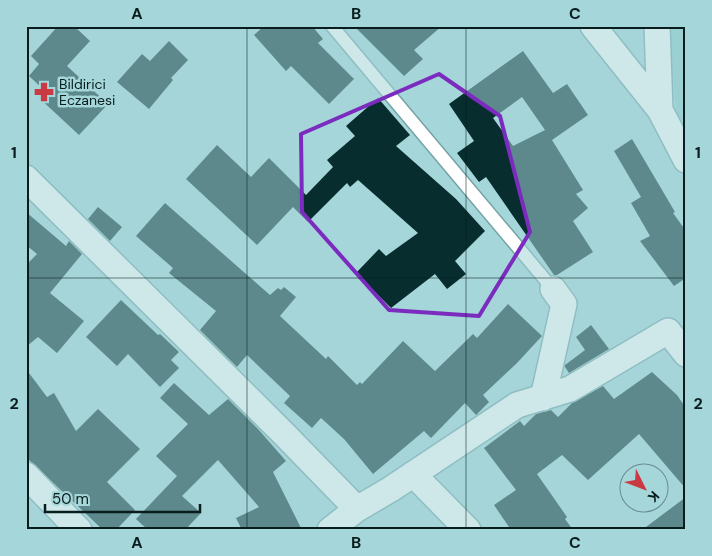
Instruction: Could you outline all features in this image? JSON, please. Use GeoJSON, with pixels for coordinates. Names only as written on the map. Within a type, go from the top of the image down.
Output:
{"type":"FeatureCollection","features":[{"type":"Feature","properties":{"kind":"street"},"geometry":{"type":"LineString","coordinates":[[592,26],[660,110],[686,160]]}},
{"type":"Feature","properties":{"kind":"street"},"geometry":{"type":"LineString","coordinates":[[657,26],[660,110]]}},
{"type":"Feature","properties":{"kind":"street"},"geometry":{"type":"LineString","coordinates":[[26,178],[357,509]]}},
{"type":"Feature","properties":{"kind":"street"},"geometry":{"type":"LineString","coordinates":[[543,398],[564,304],[553,289]]}},
{"type":"Feature","properties":{"kind":"street"},"geometry":{"type":"LineString","coordinates":[[330,530],[357,509],[391,489],[517,406],[570,389],[668,331],[686,354]]}},
{"type":"Feature","properties":{"kind":"street"},"geometry":{"type":"LineString","coordinates":[[413,474],[468,530]]}},
{"type":"Feature","properties":{"kind":"street"},"geometry":{"type":"LineString","coordinates":[[26,475],[79,530]]}},
{"type":"Feature","properties":{"kind":"lane"},"geometry":{"type":"LineString","coordinates":[[332,26],[553,289]]}},
{"type":"Feature","properties":{"kind":"highlighted area"},"geometry":{"type":"Polygon","coordinates":[[[439,74],[500,116],[530,232],[479,316],[389,310],[302,212],[301,134],[439,74]]]}},
{"type":"Feature","properties":{"kind":"shaded area"},"geometry":{"type":"Polygon","coordinates":[[[669,26],[686,26],[686,116],[677,125],[669,26]]]}},
{"type":"Feature","properties":{"kind":"building"},"geometry":{"type":"Polygon","coordinates":[[[58,26],[74,26],[90,41],[67,66],[108,104],[79,135],[37,96],[43,89],[29,76],[39,64],[31,56],[58,26]]]}},
{"type":"Feature","properties":{"kind":"building"},"geometry":{"type":"Polygon","coordinates":[[[264,26],[312,26],[323,39],[318,43],[354,79],[329,104],[291,66],[286,71],[254,35],[264,26]]]}},
{"type":"Feature","properties":{"kind":"building"},"geometry":{"type":"Polygon","coordinates":[[[354,26],[442,26],[414,50],[423,59],[404,76],[354,26]]]}},
{"type":"Feature","properties":{"kind":"building"},"geometry":{"type":"Polygon","coordinates":[[[169,41],[188,60],[171,78],[173,80],[149,109],[117,82],[142,54],[150,61],[169,41]]]}},
{"type":"Feature","properties":{"kind":"building"},"geometry":{"type":"Polygon","coordinates":[[[523,51],[553,93],[567,84],[588,115],[552,140],[583,190],[576,194],[588,208],[573,221],[593,252],[557,275],[554,275],[486,177],[479,182],[457,153],[474,141],[449,104],[523,51]],[[522,97],[493,118],[513,146],[545,130],[522,97]]]}},
{"type":"Feature","properties":{"kind":"building"},"geometry":{"type":"Polygon","coordinates":[[[378,98],[410,135],[396,146],[456,199],[485,231],[455,261],[466,274],[447,289],[435,274],[391,308],[356,273],[379,249],[386,256],[418,233],[358,180],[350,187],[347,183],[308,222],[293,207],[257,245],[186,179],[217,145],[251,177],[269,158],[306,195],[333,167],[327,160],[355,136],[346,126],[378,98]]]}},
{"type":"Feature","properties":{"kind":"building"},"geometry":{"type":"Polygon","coordinates":[[[632,139],[675,212],[673,213],[686,231],[686,278],[674,286],[640,241],[650,236],[631,203],[641,197],[614,151],[632,139]]]}},
{"type":"Feature","properties":{"kind":"building"},"geometry":{"type":"Polygon","coordinates":[[[165,203],[270,295],[278,288],[281,290],[284,287],[296,297],[280,316],[326,359],[328,356],[357,385],[360,382],[362,384],[403,341],[435,371],[473,334],[477,338],[508,304],[542,336],[483,395],[489,402],[476,415],[465,403],[431,438],[424,431],[373,474],[344,439],[321,418],[312,428],[284,403],[290,396],[247,355],[237,367],[200,330],[216,311],[169,273],[173,268],[136,236],[165,203]]]}},
{"type":"Feature","properties":{"kind":"building"},"geometry":{"type":"Polygon","coordinates":[[[98,207],[122,227],[110,241],[88,219],[98,207]]]}},
{"type":"Feature","properties":{"kind":"building"},"geometry":{"type":"Polygon","coordinates":[[[26,212],[66,246],[69,241],[82,254],[50,293],[84,321],[57,353],[38,337],[26,347],[26,265],[37,254],[26,245],[26,212]]]}},
{"type":"Feature","properties":{"kind":"building"},"geometry":{"type":"Polygon","coordinates":[[[121,300],[179,352],[171,360],[179,368],[160,387],[128,354],[117,366],[86,337],[121,300]]]}},
{"type":"Feature","properties":{"kind":"building"},"geometry":{"type":"Polygon","coordinates":[[[591,325],[609,349],[569,373],[565,365],[585,350],[576,337],[591,325]]]}},
{"type":"Feature","properties":{"kind":"building"},"geometry":{"type":"Polygon","coordinates":[[[26,369],[47,397],[54,393],[76,431],[98,409],[140,449],[107,482],[135,510],[116,530],[103,530],[26,457],[26,369]]]}},
{"type":"Feature","properties":{"kind":"building"},"geometry":{"type":"Polygon","coordinates":[[[652,372],[677,395],[686,408],[686,489],[670,470],[670,464],[665,464],[639,434],[588,480],[562,455],[537,474],[567,517],[565,519],[573,530],[511,530],[494,505],[516,490],[484,448],[520,421],[524,426],[536,414],[551,410],[558,417],[572,403],[603,386],[614,399],[652,372]]]}},
{"type":"Feature","properties":{"kind":"building"},"geometry":{"type":"Polygon","coordinates":[[[174,383],[209,415],[228,399],[286,461],[273,472],[302,530],[242,530],[236,518],[259,507],[218,460],[182,496],[201,513],[185,530],[148,530],[136,519],[177,476],[156,456],[188,424],[160,398],[174,383]]]}},
{"type":"Feature","properties":{"kind":"building"},"geometry":{"type":"Polygon","coordinates":[[[686,497],[686,530],[642,530],[663,514],[670,514],[670,509],[686,497]]]}},
{"type":"Feature","properties":{"kind":"place","name":"Bildirici Eczanesi"},"geometry":{"type":"Point","coordinates":[44,92]}}]}
